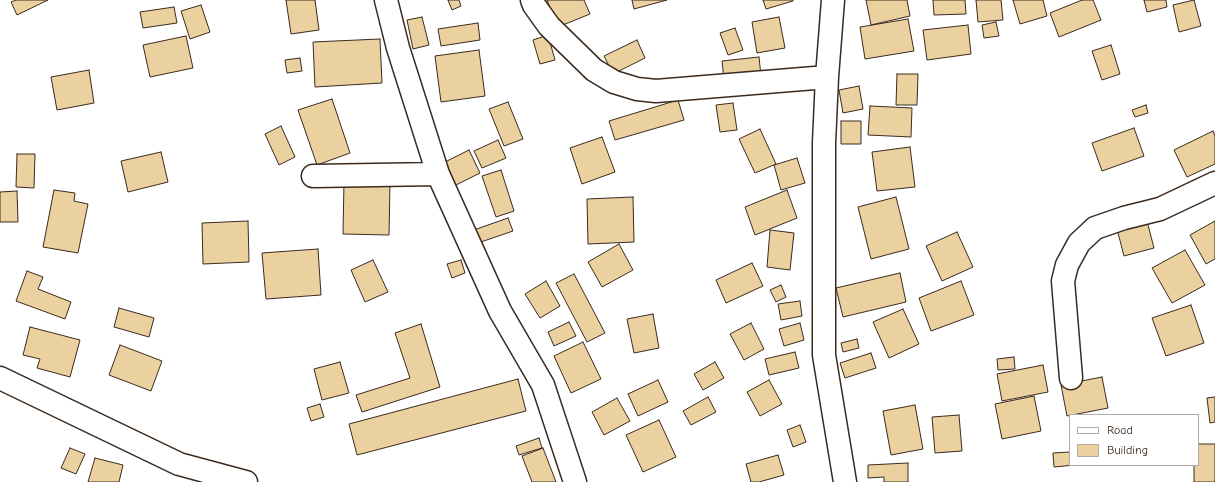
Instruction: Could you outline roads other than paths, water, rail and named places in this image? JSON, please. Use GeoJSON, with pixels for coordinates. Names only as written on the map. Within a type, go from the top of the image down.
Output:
{"type":"FeatureCollection","features":[{"type":"Feature","properties":{"kind":"street"},"geometry":{"type":"LineString","coordinates":[[386,0],[398,48],[438,174],[500,311],[543,385],[576,482]]}},
{"type":"Feature","properties":{"kind":"street"},"geometry":{"type":"LineString","coordinates":[[532,0],[549,26],[594,70],[614,82],[637,90],[656,91],[826,76]]}},
{"type":"Feature","properties":{"kind":"street"},"geometry":{"type":"LineString","coordinates":[[833,0],[826,76],[824,143],[824,355],[845,482]]}},
{"type":"Feature","properties":{"kind":"street"},"geometry":{"type":"LineString","coordinates":[[313,176],[438,174]]}},
{"type":"Feature","properties":{"kind":"street"},"geometry":{"type":"LineString","coordinates":[[1071,378],[1063,281],[1067,265],[1079,243],[1095,228],[1124,218],[1160,209],[1215,183]]}},
{"type":"Feature","properties":{"kind":"street"},"geometry":{"type":"LineString","coordinates":[[0,378],[179,464],[246,482]]}}]}
